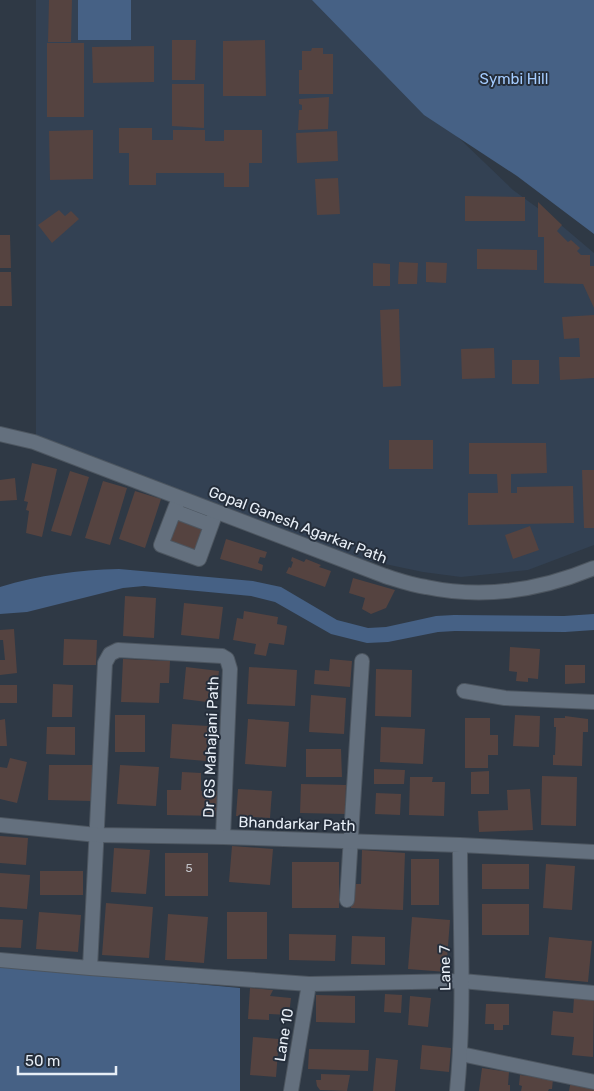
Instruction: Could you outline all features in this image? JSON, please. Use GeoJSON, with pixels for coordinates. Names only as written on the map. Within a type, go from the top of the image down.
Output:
{"type":"FeatureCollection","features":[{"type":"Feature","properties":{"kind":"street","name":"Gopal Ganesh Agarkar Path"},"geometry":{"type":"LineString","coordinates":[[0,434],[34,442],[180,498],[194,511],[385,576],[425,587],[466,593],[506,592],[544,586],[594,568]]}},
{"type":"Feature","properties":{"kind":"street"},"geometry":{"type":"LineString","coordinates":[[180,498],[161,545],[199,559],[214,518]]}},
{"type":"Feature","properties":{"kind":"street"},"geometry":{"type":"LineString","coordinates":[[174,511],[194,511]]}},
{"type":"Feature","properties":{"kind":"street","name":"Dr GS Mahajani Path"},"geometry":{"type":"LineString","coordinates":[[97,835],[105,663],[110,654],[118,650],[222,656],[227,659],[230,669],[223,837]]}},
{"type":"Feature","properties":{"kind":"street"},"geometry":{"type":"LineString","coordinates":[[347,900],[362,661]]}},
{"type":"Feature","properties":{"kind":"street"},"geometry":{"type":"LineString","coordinates":[[464,691],[505,698],[594,702]]}},
{"type":"Feature","properties":{"kind":"street","name":"Bhandarkar Path"},"geometry":{"type":"LineString","coordinates":[[0,825],[97,835],[460,845],[594,852]]}},
{"type":"Feature","properties":{"kind":"street"},"geometry":{"type":"LineString","coordinates":[[90,968],[97,835]]}},
{"type":"Feature","properties":{"kind":"street","name":"Lane 7"},"geometry":{"type":"LineString","coordinates":[[457,1091],[462,981],[460,845]]}},
{"type":"Feature","properties":{"kind":"street"},"geometry":{"type":"LineString","coordinates":[[0,960],[309,984],[462,981],[594,994]]}},
{"type":"Feature","properties":{"kind":"street","name":"Lane 10"},"geometry":{"type":"LineString","coordinates":[[291,1091],[309,984]]}},
{"type":"Feature","properties":{"kind":"street"},"geometry":{"type":"LineString","coordinates":[[460,1054],[594,1082]]}},
{"type":"Feature","properties":{"kind":"shaded area"},"geometry":{"type":"Polygon","coordinates":[[[36,0],[315,0],[513,190],[561,225],[594,253],[594,545],[528,570],[461,577],[423,572],[342,555],[36,440],[36,0]]]}},
{"type":"Feature","properties":{"kind":"green space"},"geometry":{"type":"Polygon","coordinates":[[[78,0],[131,0],[131,40],[78,40],[78,0]]]}},
{"type":"Feature","properties":{"kind":"green space","name":"Symbi Hill"},"geometry":{"type":"Polygon","coordinates":[[[312,0],[594,0],[594,234],[517,176],[424,115],[312,0]]]}},
{"type":"Feature","properties":{"kind":"green space"},"geometry":{"type":"Polygon","coordinates":[[[119,569],[253,581],[281,587],[337,620],[368,628],[386,627],[436,616],[564,616],[594,614],[594,630],[565,632],[455,631],[438,632],[388,642],[367,643],[331,634],[275,602],[251,596],[144,586],[123,588],[27,612],[0,614],[0,587],[29,579],[59,574],[119,569]]]}},
{"type":"Feature","properties":{"kind":"green space"},"geometry":{"type":"Polygon","coordinates":[[[0,966],[240,988],[240,1091],[0,1091],[0,966]]]}},
{"type":"Feature","properties":{"kind":"building"},"geometry":{"type":"Polygon","coordinates":[[[49,0],[72,0],[71,42],[48,42],[49,0]]]}},
{"type":"Feature","properties":{"kind":"building"},"geometry":{"type":"Polygon","coordinates":[[[172,40],[196,40],[195,80],[172,80],[172,40]]]}},
{"type":"Feature","properties":{"kind":"building"},"geometry":{"type":"Polygon","coordinates":[[[265,40],[266,96],[223,96],[223,41],[265,40]]]}},
{"type":"Feature","properties":{"kind":"building"},"geometry":{"type":"Polygon","coordinates":[[[47,43],[84,43],[84,117],[47,117],[47,43]]]}},
{"type":"Feature","properties":{"kind":"building"},"geometry":{"type":"Polygon","coordinates":[[[154,46],[154,82],[93,83],[92,47],[154,46]]]}},
{"type":"Feature","properties":{"kind":"building"},"geometry":{"type":"Polygon","coordinates":[[[312,48],[323,48],[323,54],[333,54],[333,94],[299,94],[299,70],[302,70],[302,51],[311,51],[312,48]]]}},
{"type":"Feature","properties":{"kind":"building"},"geometry":{"type":"Polygon","coordinates":[[[172,84],[204,84],[204,128],[172,126],[172,84]]]}},
{"type":"Feature","properties":{"kind":"building"},"geometry":{"type":"Polygon","coordinates":[[[329,97],[328,129],[298,130],[299,110],[302,110],[299,99],[329,97]]]}},
{"type":"Feature","properties":{"kind":"building"},"geometry":{"type":"Polygon","coordinates":[[[119,128],[152,128],[152,140],[173,140],[173,130],[205,130],[205,141],[224,141],[224,130],[262,130],[262,163],[249,163],[249,187],[224,187],[224,173],[156,173],[156,185],[129,185],[129,153],[119,153],[119,128]]]}},
{"type":"Feature","properties":{"kind":"building"},"geometry":{"type":"Polygon","coordinates":[[[93,130],[93,179],[50,180],[49,131],[93,130]]]}},
{"type":"Feature","properties":{"kind":"building"},"geometry":{"type":"Polygon","coordinates":[[[337,131],[338,161],[297,163],[296,133],[337,131]]]}},
{"type":"Feature","properties":{"kind":"building"},"geometry":{"type":"Polygon","coordinates":[[[338,178],[340,214],[317,215],[315,179],[338,178]]]}},
{"type":"Feature","properties":{"kind":"building"},"geometry":{"type":"Polygon","coordinates":[[[465,196],[525,197],[525,221],[465,221],[465,196]]]}},
{"type":"Feature","properties":{"kind":"building"},"geometry":{"type":"Polygon","coordinates":[[[538,202],[562,225],[557,231],[568,242],[571,240],[580,248],[577,251],[581,255],[590,255],[590,266],[594,266],[594,308],[583,284],[544,283],[544,237],[538,237],[538,202]]]}},
{"type":"Feature","properties":{"kind":"building"},"geometry":{"type":"Polygon","coordinates":[[[59,210],[65,216],[71,211],[79,219],[52,243],[38,225],[59,210]]]}},
{"type":"Feature","properties":{"kind":"building"},"geometry":{"type":"Polygon","coordinates":[[[0,235],[10,235],[11,268],[0,268],[0,235]]]}},
{"type":"Feature","properties":{"kind":"building"},"geometry":{"type":"Polygon","coordinates":[[[477,249],[537,250],[537,270],[477,269],[477,249]]]}},
{"type":"Feature","properties":{"kind":"building"},"geometry":{"type":"Polygon","coordinates":[[[399,262],[418,263],[417,284],[398,284],[399,262]]]}},
{"type":"Feature","properties":{"kind":"building"},"geometry":{"type":"Polygon","coordinates":[[[426,262],[447,263],[446,283],[426,282],[426,262]]]}},
{"type":"Feature","properties":{"kind":"building"},"geometry":{"type":"Polygon","coordinates":[[[373,263],[390,264],[390,286],[373,286],[373,263]]]}},
{"type":"Feature","properties":{"kind":"building"},"geometry":{"type":"Polygon","coordinates":[[[0,272],[11,272],[12,306],[0,306],[0,272]]]}},
{"type":"Feature","properties":{"kind":"building"},"geometry":{"type":"Polygon","coordinates":[[[399,309],[401,386],[383,387],[380,310],[399,309]]]}},
{"type":"Feature","properties":{"kind":"building"},"geometry":{"type":"Polygon","coordinates":[[[594,315],[594,378],[560,380],[559,357],[580,357],[579,338],[564,339],[562,317],[594,315]]]}},
{"type":"Feature","properties":{"kind":"building"},"geometry":{"type":"Polygon","coordinates":[[[494,348],[495,378],[462,379],[461,349],[494,348]]]}},
{"type":"Feature","properties":{"kind":"building"},"geometry":{"type":"Polygon","coordinates":[[[512,360],[539,360],[539,384],[512,384],[512,360]]]}},
{"type":"Feature","properties":{"kind":"building"},"geometry":{"type":"Polygon","coordinates":[[[389,440],[433,440],[433,469],[389,469],[389,440]]]}},
{"type":"Feature","properties":{"kind":"building"},"geometry":{"type":"Polygon","coordinates":[[[469,443],[546,443],[547,473],[511,474],[511,493],[517,493],[517,487],[573,486],[574,523],[468,525],[468,493],[498,493],[497,474],[469,474],[469,443]]]}},
{"type":"Feature","properties":{"kind":"building"},"geometry":{"type":"Polygon","coordinates":[[[32,463],[57,469],[42,537],[26,533],[29,511],[26,510],[28,502],[24,501],[32,463]]]}},
{"type":"Feature","properties":{"kind":"building"},"geometry":{"type":"Polygon","coordinates":[[[582,470],[594,470],[594,528],[584,528],[582,470]]]}},
{"type":"Feature","properties":{"kind":"building"},"geometry":{"type":"Polygon","coordinates":[[[70,471],[89,477],[71,536],[51,531],[70,471]]]}},
{"type":"Feature","properties":{"kind":"building"},"geometry":{"type":"Polygon","coordinates":[[[15,478],[17,500],[0,501],[0,480],[15,478]]]}},
{"type":"Feature","properties":{"kind":"building"},"geometry":{"type":"Polygon","coordinates":[[[103,481],[127,488],[110,545],[85,538],[103,481]]]}},
{"type":"Feature","properties":{"kind":"building"},"geometry":{"type":"Polygon","coordinates":[[[135,491],[161,499],[145,548],[119,539],[135,491]]]}},
{"type":"Feature","properties":{"kind":"building"},"geometry":{"type":"Polygon","coordinates":[[[174,514],[206,530],[197,556],[163,543],[174,514]]]}},
{"type":"Feature","properties":{"kind":"building"},"geometry":{"type":"Polygon","coordinates":[[[530,526],[539,550],[513,559],[505,535],[530,526]]]}},
{"type":"Feature","properties":{"kind":"building"},"geometry":{"type":"Polygon","coordinates":[[[226,539],[267,552],[265,558],[260,557],[258,563],[263,565],[262,571],[220,559],[226,539]]]}},
{"type":"Feature","properties":{"kind":"building"},"geometry":{"type":"Polygon","coordinates":[[[292,557],[304,562],[306,559],[321,565],[319,567],[331,571],[325,587],[286,573],[289,567],[291,568],[292,557]]]}},
{"type":"Feature","properties":{"kind":"building"},"geometry":{"type":"Polygon","coordinates":[[[353,578],[395,590],[386,608],[371,614],[362,609],[365,598],[349,593],[353,578]]]}},
{"type":"Feature","properties":{"kind":"building"},"geometry":{"type":"Polygon","coordinates":[[[125,596],[156,598],[154,638],[123,636],[125,596]]]}},
{"type":"Feature","properties":{"kind":"building"},"geometry":{"type":"Polygon","coordinates":[[[184,603],[223,607],[219,639],[181,635],[184,603]]]}},
{"type":"Feature","properties":{"kind":"building"},"geometry":{"type":"Polygon","coordinates":[[[244,611],[278,617],[277,624],[287,626],[284,645],[269,643],[266,656],[254,654],[256,644],[233,640],[237,618],[243,619],[244,611]]]}},
{"type":"Feature","properties":{"kind":"building"},"geometry":{"type":"Polygon","coordinates":[[[14,629],[17,673],[0,675],[0,660],[5,660],[3,640],[0,640],[0,630],[14,629]]]}},
{"type":"Feature","properties":{"kind":"building"},"geometry":{"type":"Polygon","coordinates":[[[64,639],[97,640],[96,665],[63,665],[64,639]]]}},
{"type":"Feature","properties":{"kind":"building"},"geometry":{"type":"Polygon","coordinates":[[[510,647],[540,649],[538,679],[528,678],[528,682],[516,681],[517,672],[509,671],[510,647]]]}},
{"type":"Feature","properties":{"kind":"building"},"geometry":{"type":"Polygon","coordinates":[[[123,659],[170,661],[169,683],[160,683],[159,703],[121,702],[123,659]]]}},
{"type":"Feature","properties":{"kind":"building"},"geometry":{"type":"Polygon","coordinates":[[[330,659],[352,661],[350,687],[314,684],[315,670],[329,671],[330,659]]]}},
{"type":"Feature","properties":{"kind":"building"},"geometry":{"type":"Polygon","coordinates":[[[565,665],[585,665],[585,683],[565,684],[565,665]]]}},
{"type":"Feature","properties":{"kind":"building"},"geometry":{"type":"Polygon","coordinates":[[[186,667],[219,671],[215,703],[183,699],[186,667]]]}},
{"type":"Feature","properties":{"kind":"building"},"geometry":{"type":"Polygon","coordinates":[[[249,667],[297,670],[295,706],[247,704],[249,667]]]}},
{"type":"Feature","properties":{"kind":"building"},"geometry":{"type":"Polygon","coordinates":[[[376,669],[412,670],[411,717],[375,716],[376,669]]]}},
{"type":"Feature","properties":{"kind":"building"},"geometry":{"type":"Polygon","coordinates":[[[53,684],[73,685],[72,717],[52,717],[53,684]]]}},
{"type":"Feature","properties":{"kind":"building"},"geometry":{"type":"Polygon","coordinates":[[[0,685],[17,685],[17,703],[0,703],[0,685]]]}},
{"type":"Feature","properties":{"kind":"building"},"geometry":{"type":"Polygon","coordinates":[[[311,695],[346,698],[344,734],[309,732],[311,695]]]}},
{"type":"Feature","properties":{"kind":"building"},"geometry":{"type":"Polygon","coordinates":[[[115,715],[145,715],[145,752],[115,752],[115,715]]]}},
{"type":"Feature","properties":{"kind":"building"},"geometry":{"type":"Polygon","coordinates":[[[515,715],[540,716],[539,747],[513,746],[515,715]]]}},
{"type":"Feature","properties":{"kind":"building"},"geometry":{"type":"Polygon","coordinates":[[[565,716],[588,719],[588,732],[583,732],[582,766],[553,765],[556,727],[554,727],[554,718],[565,718],[565,716]]]}},
{"type":"Feature","properties":{"kind":"building"},"geometry":{"type":"Polygon","coordinates":[[[465,718],[490,718],[490,735],[498,735],[498,755],[488,755],[488,768],[465,768],[465,718]]]}},
{"type":"Feature","properties":{"kind":"building"},"geometry":{"type":"Polygon","coordinates":[[[5,719],[7,746],[0,746],[0,720],[5,719]]]}},
{"type":"Feature","properties":{"kind":"building"},"geometry":{"type":"Polygon","coordinates":[[[248,719],[289,722],[286,767],[245,764],[248,719]]]}},
{"type":"Feature","properties":{"kind":"building"},"geometry":{"type":"Polygon","coordinates":[[[172,724],[209,726],[206,761],[170,758],[172,724]]]}},
{"type":"Feature","properties":{"kind":"building"},"geometry":{"type":"Polygon","coordinates":[[[47,727],[75,727],[75,755],[46,754],[47,727]]]}},
{"type":"Feature","properties":{"kind":"building"},"geometry":{"type":"Polygon","coordinates":[[[381,727],[425,729],[423,764],[380,762],[381,727]]]}},
{"type":"Feature","properties":{"kind":"building"},"geometry":{"type":"Polygon","coordinates":[[[306,749],[341,749],[342,777],[306,777],[306,749]]]}},
{"type":"Feature","properties":{"kind":"building"},"geometry":{"type":"Polygon","coordinates":[[[10,758],[27,762],[17,803],[0,799],[0,767],[7,768],[10,758]]]}},
{"type":"Feature","properties":{"kind":"building"},"geometry":{"type":"Polygon","coordinates":[[[49,765],[93,765],[92,801],[48,800],[49,765]]]}},
{"type":"Feature","properties":{"kind":"building"},"geometry":{"type":"Polygon","coordinates":[[[120,765],[159,767],[156,806],[117,804],[120,765]]]}},
{"type":"Feature","properties":{"kind":"building"},"geometry":{"type":"Polygon","coordinates":[[[374,769],[405,770],[404,784],[374,784],[374,769]]]}},
{"type":"Feature","properties":{"kind":"building"},"geometry":{"type":"Polygon","coordinates":[[[489,771],[489,794],[471,794],[471,772],[489,771]]]}},
{"type":"Feature","properties":{"kind":"building"},"geometry":{"type":"Polygon","coordinates":[[[182,772],[201,773],[201,791],[219,791],[218,816],[167,815],[167,790],[181,790],[182,772]]]}},
{"type":"Feature","properties":{"kind":"building"},"geometry":{"type":"Polygon","coordinates":[[[542,776],[577,777],[576,826],[541,825],[542,776]]]}},
{"type":"Feature","properties":{"kind":"building"},"geometry":{"type":"Polygon","coordinates":[[[410,777],[433,777],[432,782],[445,782],[444,816],[409,815],[410,777]]]}},
{"type":"Feature","properties":{"kind":"building"},"geometry":{"type":"Polygon","coordinates":[[[301,784],[346,785],[345,814],[300,813],[301,784]]]}},
{"type":"Feature","properties":{"kind":"building"},"geometry":{"type":"Polygon","coordinates":[[[238,789],[272,791],[270,818],[236,816],[238,789]]]}},
{"type":"Feature","properties":{"kind":"building"},"geometry":{"type":"Polygon","coordinates":[[[530,789],[533,830],[479,832],[478,811],[508,810],[507,790],[530,789]]]}},
{"type":"Feature","properties":{"kind":"building"},"geometry":{"type":"Polygon","coordinates":[[[376,793],[401,794],[400,815],[375,814],[376,793]]]}},
{"type":"Feature","properties":{"kind":"building"},"geometry":{"type":"Polygon","coordinates":[[[0,836],[28,838],[26,865],[0,863],[0,836]]]}},
{"type":"Feature","properties":{"kind":"building"},"geometry":{"type":"Polygon","coordinates":[[[232,846],[273,849],[270,885],[229,882],[232,846]]]}},
{"type":"Feature","properties":{"kind":"building"},"geometry":{"type":"Polygon","coordinates":[[[114,848],[150,850],[146,894],[111,892],[114,848]]]}},
{"type":"Feature","properties":{"kind":"building"},"geometry":{"type":"Polygon","coordinates":[[[362,850],[405,853],[403,910],[351,908],[352,884],[361,884],[362,850]]]}},
{"type":"Feature","properties":{"kind":"building"},"geometry":{"type":"Polygon","coordinates":[[[165,853],[208,853],[208,896],[165,896],[165,853]]]}},
{"type":"Feature","properties":{"kind":"building"},"geometry":{"type":"Polygon","coordinates":[[[411,859],[439,859],[439,905],[411,905],[411,859]]]}},
{"type":"Feature","properties":{"kind":"building"},"geometry":{"type":"Polygon","coordinates":[[[292,862],[339,862],[339,908],[292,908],[292,862]]]}},
{"type":"Feature","properties":{"kind":"building"},"geometry":{"type":"Polygon","coordinates":[[[482,864],[529,864],[529,889],[482,889],[482,864]]]}},
{"type":"Feature","properties":{"kind":"building"},"geometry":{"type":"Polygon","coordinates":[[[546,864],[575,866],[572,910],[543,908],[546,864]]]}},
{"type":"Feature","properties":{"kind":"building"},"geometry":{"type":"Polygon","coordinates":[[[40,871],[83,871],[83,895],[40,895],[40,871]]]}},
{"type":"Feature","properties":{"kind":"building"},"geometry":{"type":"Polygon","coordinates":[[[0,873],[30,875],[27,909],[0,907],[0,873]]]}},
{"type":"Feature","properties":{"kind":"building"},"geometry":{"type":"Polygon","coordinates":[[[106,903],[153,907],[149,958],[102,955],[106,903]]]}},
{"type":"Feature","properties":{"kind":"building"},"geometry":{"type":"Polygon","coordinates":[[[482,904],[529,904],[529,935],[482,935],[482,904]]]}},
{"type":"Feature","properties":{"kind":"building"},"geometry":{"type":"Polygon","coordinates":[[[39,912],[81,915],[78,952],[36,949],[39,912]]]}},
{"type":"Feature","properties":{"kind":"building"},"geometry":{"type":"Polygon","coordinates":[[[227,912],[267,912],[267,959],[227,959],[227,912]]]}},
{"type":"Feature","properties":{"kind":"building"},"geometry":{"type":"Polygon","coordinates":[[[168,914],[208,917],[204,963],[165,960],[168,914]]]}},
{"type":"Feature","properties":{"kind":"building"},"geometry":{"type":"Polygon","coordinates":[[[412,917],[450,920],[446,972],[408,969],[412,917]]]}},
{"type":"Feature","properties":{"kind":"building"},"geometry":{"type":"Polygon","coordinates":[[[0,919],[23,920],[21,948],[0,947],[0,919]]]}},
{"type":"Feature","properties":{"kind":"building"},"geometry":{"type":"Polygon","coordinates":[[[289,934],[336,935],[335,961],[289,960],[289,934]]]}},
{"type":"Feature","properties":{"kind":"building"},"geometry":{"type":"Polygon","coordinates":[[[352,936],[385,937],[385,965],[351,964],[352,936]]]}},
{"type":"Feature","properties":{"kind":"building"},"geometry":{"type":"Polygon","coordinates":[[[549,937],[592,941],[588,982],[545,978],[549,937]]]}},
{"type":"Feature","properties":{"kind":"building"},"geometry":{"type":"Polygon","coordinates":[[[250,988],[273,990],[270,996],[291,998],[289,1015],[269,1014],[269,1020],[248,1019],[250,988]]]}},
{"type":"Feature","properties":{"kind":"building"},"geometry":{"type":"Polygon","coordinates":[[[385,994],[402,995],[401,1013],[384,1012],[385,994]]]}},
{"type":"Feature","properties":{"kind":"building"},"geometry":{"type":"Polygon","coordinates":[[[316,995],[355,996],[355,1023],[316,1022],[316,995]]]}},
{"type":"Feature","properties":{"kind":"building"},"geometry":{"type":"Polygon","coordinates":[[[410,996],[431,998],[428,1027],[408,1025],[410,996]]]}},
{"type":"Feature","properties":{"kind":"building"},"geometry":{"type":"Polygon","coordinates":[[[574,998],[594,999],[593,1057],[572,1055],[574,1037],[551,1035],[553,1011],[573,1013],[574,998]]]}},
{"type":"Feature","properties":{"kind":"building"},"geometry":{"type":"Polygon","coordinates":[[[486,1004],[509,1004],[509,1025],[503,1025],[503,1030],[494,1030],[494,1024],[485,1024],[486,1004]]]}},
{"type":"Feature","properties":{"kind":"building"},"geometry":{"type":"Polygon","coordinates":[[[253,1037],[279,1039],[276,1077],[250,1075],[253,1037]]]}},
{"type":"Feature","properties":{"kind":"building"},"geometry":{"type":"Polygon","coordinates":[[[422,1045],[451,1048],[449,1072],[420,1069],[422,1045]]]}},
{"type":"Feature","properties":{"kind":"building"},"geometry":{"type":"Polygon","coordinates":[[[309,1049],[369,1050],[368,1071],[308,1069],[309,1049]]]}},
{"type":"Feature","properties":{"kind":"building"},"geometry":{"type":"Polygon","coordinates":[[[376,1058],[398,1060],[395,1091],[373,1091],[376,1058]]]}},
{"type":"Feature","properties":{"kind":"building"},"geometry":{"type":"Polygon","coordinates":[[[482,1068],[509,1072],[508,1085],[510,1085],[510,1091],[479,1091],[482,1068]]]}},
{"type":"Feature","properties":{"kind":"building"},"geometry":{"type":"Polygon","coordinates":[[[321,1074],[350,1075],[347,1091],[320,1090],[316,1080],[321,1080],[321,1074]]]}},
{"type":"Feature","properties":{"kind":"building"},"geometry":{"type":"Polygon","coordinates":[[[520,1075],[553,1079],[552,1089],[548,1091],[521,1091],[522,1086],[519,1085],[520,1075]]]}},
{"type":"Feature","properties":{"kind":"building"},"geometry":{"type":"Polygon","coordinates":[[[571,1080],[594,1084],[594,1091],[569,1091],[571,1080]]]}}]}
